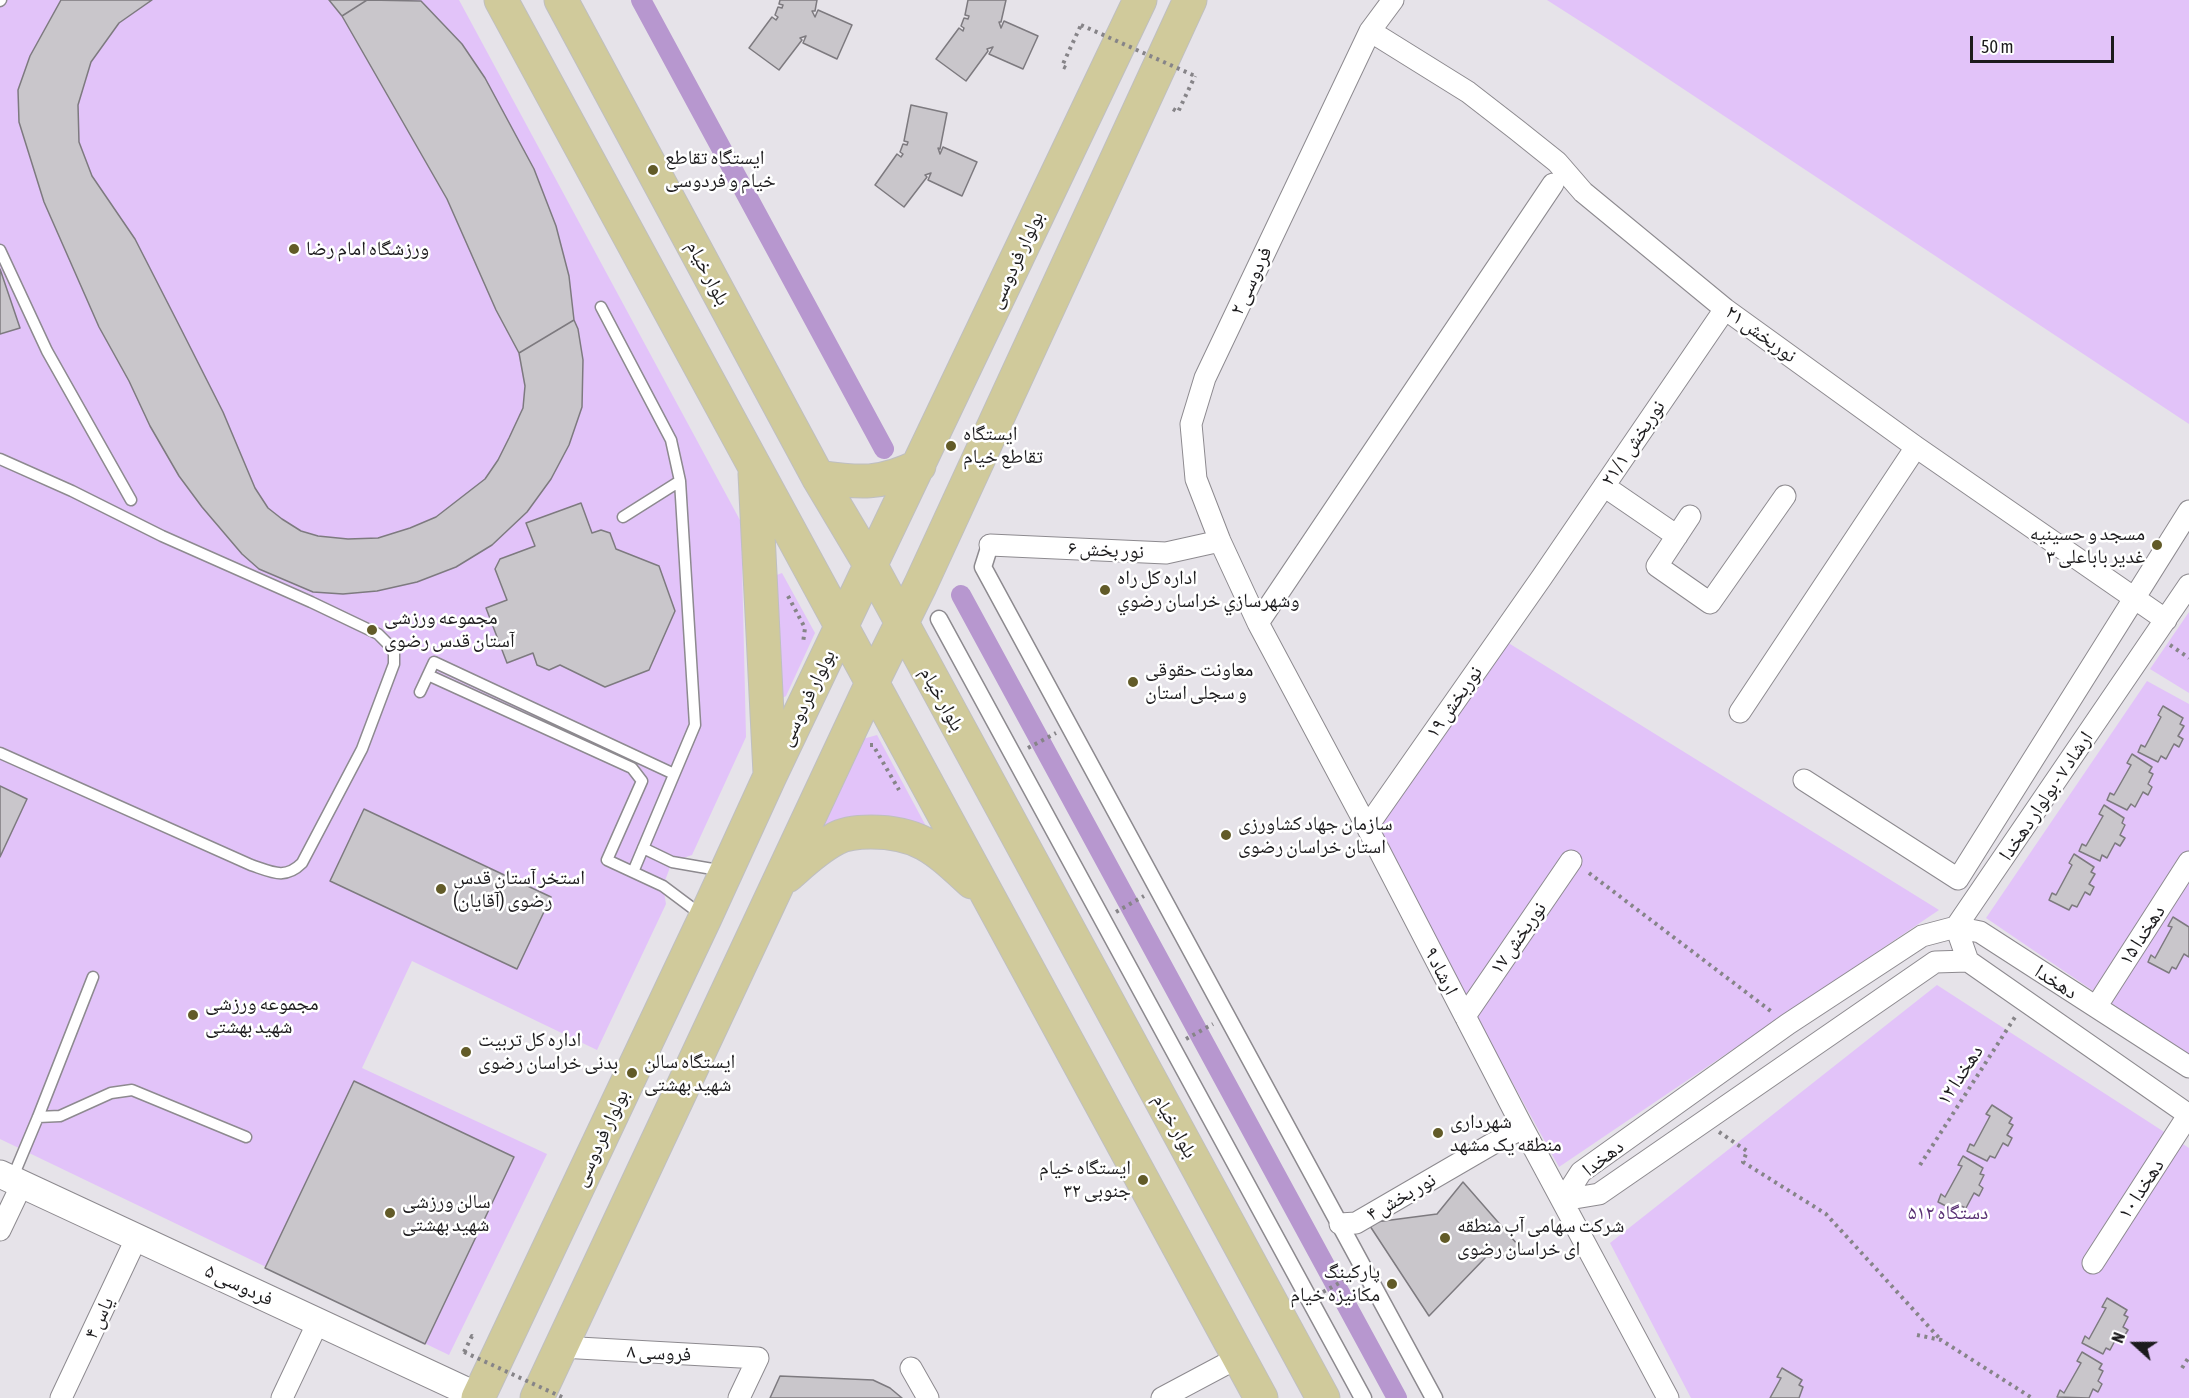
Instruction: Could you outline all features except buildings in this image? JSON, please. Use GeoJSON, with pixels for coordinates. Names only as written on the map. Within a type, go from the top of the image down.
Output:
{"type":"FeatureCollection","features":[{"type":"Feature","properties":{"kind":"main road"},"geometry":{"type":"LineString","coordinates":[[501,0],[1262,1398]]}},
{"type":"Feature","properties":{"kind":"main road","name":"بلوار خیام"},"geometry":{"type":"LineString","coordinates":[[561,0],[818,477],[871,566],[1323,1398]]}},
{"type":"Feature","properties":{"kind":"main road","name":"بولوار فردوسی"},"geometry":{"type":"LineString","coordinates":[[478,1397],[727,872],[770,776],[1140,0]]}},
{"type":"Feature","properties":{"kind":"main road"},"geometry":{"type":"LineString","coordinates":[[537,1398],[872,683],[902,625],[1190,0]]}},
{"type":"Feature","properties":{"kind":"main road"},"geometry":{"type":"LineString","coordinates":[[755,466],[770,776]]}},
{"type":"Feature","properties":{"kind":"main road"},"geometry":{"type":"LineString","coordinates":[[818,477],[874,481],[897,476],[919,466]]}},
{"type":"Feature","properties":{"kind":"main road"},"geometry":{"type":"LineString","coordinates":[[779,883],[819,848],[838,837],[860,832],[889,832],[918,839],[945,857],[992,904]]}},
{"type":"Feature","properties":{"kind":"street","name":"فردوسی ۲"},"geometry":{"type":"LineString","coordinates":[[1370,31],[1376,0]]}},
{"type":"Feature","properties":{"kind":"street","name":"فردوسی ۲"},"geometry":{"type":"LineString","coordinates":[[1220,540],[1196,479],[1191,424],[1205,378],[1370,31],[1393,0]]}},
{"type":"Feature","properties":{"kind":"street","name":"نوربخش ۲۱"},"geometry":{"type":"LineString","coordinates":[[1370,31],[1468,92],[1557,162],[1583,192],[1725,309],[1916,447],[2134,599],[2161,627]]}},
{"type":"Feature","properties":{"kind":"street"},"geometry":{"type":"LineString","coordinates":[[1258,623],[1553,184]]}},
{"type":"Feature","properties":{"kind":"street","name":"نوربخش ۲۱/۱"},"geometry":{"type":"LineString","coordinates":[[1542,577],[1725,309]]}},
{"type":"Feature","properties":{"kind":"street"},"geometry":{"type":"LineString","coordinates":[[1740,712],[1916,447]]}},
{"type":"Feature","properties":{"kind":"street"},"geometry":{"type":"LineString","coordinates":[[1604,486],[1677,536]]}},
{"type":"Feature","properties":{"kind":"street"},"geometry":{"type":"LineString","coordinates":[[1690,516],[1657,566],[1710,603],[1785,496]]}},
{"type":"Feature","properties":{"kind":"street"},"geometry":{"type":"LineString","coordinates":[[1804,780],[1958,879],[2189,511]]}},
{"type":"Feature","properties":{"kind":"street","name":"نور بخش ۶"},"geometry":{"type":"LineString","coordinates":[[990,544],[1166,553],[1220,540]]}},
{"type":"Feature","properties":{"kind":"street","name":"ارشاد ۹"},"geometry":{"type":"LineString","coordinates":[[1220,540],[1258,623],[1523,1128],[1668,1398]]}},
{"type":"Feature","properties":{"kind":"street"},"geometry":{"type":"LineString","coordinates":[[990,544],[983,567],[1434,1398]]}},
{"type":"Feature","properties":{"kind":"street","name":"نوربخش ۱۹"},"geometry":{"type":"LineString","coordinates":[[1367,827],[1542,577]]}},
{"type":"Feature","properties":{"kind":"street","name":"ارشاد ۷ - بولوار دهخدا"},"geometry":{"type":"LineString","coordinates":[[1956,927],[2189,585]]}},
{"type":"Feature","properties":{"kind":"street"},"geometry":{"type":"LineString","coordinates":[[939,619],[1363,1398]]}},
{"type":"Feature","properties":{"kind":"street","name":"نوربخش ۱۷"},"geometry":{"type":"LineString","coordinates":[[1465,1016],[1571,861]]}},
{"type":"Feature","properties":{"kind":"street","name":"دهخدا ۱۵"},"geometry":{"type":"LineString","coordinates":[[2096,1007],[2189,862]]}},
{"type":"Feature","properties":{"kind":"street"},"geometry":{"type":"LineString","coordinates":[[1956,927],[1968,961]]}},
{"type":"Feature","properties":{"kind":"street","name":"دهخدا"},"geometry":{"type":"LineString","coordinates":[[1563,1200],[1581,1172],[1788,1024],[1922,936],[1956,927],[1980,932],[2189,1067]]}},
{"type":"Feature","properties":{"kind":"street","name":"دهخدا"},"geometry":{"type":"LineString","coordinates":[[1563,1200],[1599,1194],[1935,963],[1968,961],[2189,1114]]}},
{"type":"Feature","properties":{"kind":"street","name":"دهخدا ۱۰"},"geometry":{"type":"LineString","coordinates":[[2093,1263],[2189,1114]]}},
{"type":"Feature","properties":{"kind":"street","name":"نور بخش ۴"},"geometry":{"type":"LineString","coordinates":[[1340,1224],[1356,1223],[1523,1128]]}},
{"type":"Feature","properties":{"kind":"street"},"geometry":{"type":"LineString","coordinates":[[0,1230],[11,1179]]}},
{"type":"Feature","properties":{"kind":"street","name":"فردوسی ۵"},"geometry":{"type":"LineString","coordinates":[[11,1179],[478,1397]]}},
{"type":"Feature","properties":{"kind":"street","name":"یاس ۴"},"geometry":{"type":"LineString","coordinates":[[61,1398],[137,1237]]}},
{"type":"Feature","properties":{"kind":"street"},"geometry":{"type":"LineString","coordinates":[[282,1398],[318,1322]]}},
{"type":"Feature","properties":{"kind":"street","name":"فروسی ۸"},"geometry":{"type":"LineString","coordinates":[[561,1347],[758,1358],[739,1398]]}},
{"type":"Feature","properties":{"kind":"street"},"geometry":{"type":"LineString","coordinates":[[1162,1398],[1239,1357]]}},
{"type":"Feature","properties":{"kind":"street"},"geometry":{"type":"LineString","coordinates":[[911,1368],[928,1398]]}},
{"type":"Feature","properties":{"kind":"lane"},"geometry":{"type":"LineString","coordinates":[[0,250],[47,351],[131,500]]}},
{"type":"Feature","properties":{"kind":"lane"},"geometry":{"type":"LineString","coordinates":[[601,307],[671,440],[680,482],[695,725],[633,872]]}},
{"type":"Feature","properties":{"kind":"lane"},"geometry":{"type":"LineString","coordinates":[[0,459],[72,491],[162,536],[378,634],[394,653],[394,664],[362,748],[302,863],[293,872],[277,874],[251,865],[0,753]]}},
{"type":"Feature","properties":{"kind":"lane"},"geometry":{"type":"LineString","coordinates":[[624,517],[680,482]]}},
{"type":"Feature","properties":{"kind":"lane"},"geometry":{"type":"LineString","coordinates":[[420,692],[434,662],[674,774]]}},
{"type":"Feature","properties":{"kind":"lane"},"geometry":{"type":"LineString","coordinates":[[428,675],[632,768],[642,781],[607,860],[663,885],[705,918]]}},
{"type":"Feature","properties":{"kind":"lane"},"geometry":{"type":"LineString","coordinates":[[643,849],[672,862],[727,872]]}},
{"type":"Feature","properties":{"kind":"lane"},"geometry":{"type":"LineString","coordinates":[[11,1179],[93,977]]}},
{"type":"Feature","properties":{"kind":"lane"},"geometry":{"type":"LineString","coordinates":[[38,1117],[60,1116],[111,1093],[132,1090],[246,1137]]}},
{"type":"Feature","properties":{"kind":"path"},"geometry":{"type":"LineString","coordinates":[[1066,68],[1062,66],[1082,25],[1196,76],[1179,112],[1173,109]]}},
{"type":"Feature","properties":{"kind":"path"},"geometry":{"type":"LineString","coordinates":[[1014,756],[1069,726]]}},
{"type":"Feature","properties":{"kind":"path"},"geometry":{"type":"LineString","coordinates":[[1589,873],[1788,1024]]}},
{"type":"Feature","properties":{"kind":"path"},"geometry":{"type":"LineString","coordinates":[[1103,919],[1158,888]]}},
{"type":"Feature","properties":{"kind":"path","name":"دهخدا ۱۲"},"geometry":{"type":"LineString","coordinates":[[1920,1165],[2026,1001]]}},
{"type":"Feature","properties":{"kind":"path"},"geometry":{"type":"LineString","coordinates":[[1172,1047],[1227,1017]]}},
{"type":"Feature","properties":{"kind":"path"},"geometry":{"type":"LineString","coordinates":[[1703,1122],[1747,1151],[1743,1162],[1826,1214],[1941,1340],[2032,1398]]}},
{"type":"Feature","properties":{"kind":"path"},"geometry":{"type":"LineString","coordinates":[[1309,1299],[1364,1269]]}},
{"type":"Feature","properties":{"kind":"path"},"geometry":{"type":"LineString","coordinates":[[1917,1335],[1941,1340]]}},
{"type":"Feature","properties":{"kind":"path"},"geometry":{"type":"LineString","coordinates":[[474,1338],[472,1336],[464,1352],[564,1398]]}},
{"type":"Feature","properties":{"kind":"path"},"geometry":{"type":"LineString","coordinates":[[2182,1368],[2189,1357]]}},
{"type":"Feature","properties":{"kind":"green space","name":"مجموعه ورزشی آستان قدس رضوی"},"geometry":{"type":"Polygon","coordinates":[[[0,0],[459,0],[741,522],[746,737],[692,855],[672,862],[663,886],[666,904],[597,1050],[412,961],[362,1068],[547,1154],[449,1355],[0,1139],[0,0]]]}},
{"type":"Feature","properties":{"kind":"green space"},"geometry":{"type":"Polygon","coordinates":[[[1547,0],[2189,0],[2189,424],[1611,41],[1547,0]]]}},
{"type":"Feature","properties":{"kind":"green space"},"geometry":{"type":"Polygon","coordinates":[[[782,573],[815,633],[786,696],[781,699],[774,576],[782,573]]]}},
{"type":"Feature","properties":{"kind":"green space"},"geometry":{"type":"Polygon","coordinates":[[[2189,612],[2189,693],[2150,669],[2189,612]]]}},
{"type":"Feature","properties":{"kind":"green space"},"geometry":{"type":"Polygon","coordinates":[[[1502,639],[1939,910],[1559,1167],[1373,830],[1502,639]]]}},
{"type":"Feature","properties":{"kind":"green space"},"geometry":{"type":"Polygon","coordinates":[[[2147,681],[2189,704],[2189,1056],[1986,918],[2147,681]]]}},
{"type":"Feature","properties":{"kind":"green space"},"geometry":{"type":"Polygon","coordinates":[[[877,735],[927,828],[814,835],[859,740],[877,735]]]}},
{"type":"Feature","properties":{"kind":"green space","name":"۵۱۲ دستگاه"},"geometry":{"type":"Polygon","coordinates":[[[1937,985],[2189,1148],[2189,1398],[1691,1398],[1610,1243],[1937,985]]]}},
{"type":"Feature","properties":{"kind":"waterway"},"geometry":{"type":"LineString","coordinates":[[641,0],[884,449]]}},
{"type":"Feature","properties":{"kind":"waterway"},"geometry":{"type":"LineString","coordinates":[[961,595],[1397,1398]]}},
{"type":"Feature","properties":{"kind":"place","name":"ایستگاه تقاطع خیام و فردوسی"},"geometry":{"type":"Point","coordinates":[653,170]}},
{"type":"Feature","properties":{"kind":"place","name":"ورزشگاه امام رضا"},"geometry":{"type":"Point","coordinates":[294,249]}},
{"type":"Feature","properties":{"kind":"place","name":"ایستگاه تقاطع خیام"},"geometry":{"type":"Point","coordinates":[951,446]}},
{"type":"Feature","properties":{"kind":"place","name":"مسجد و حسینیه غدیر باباعلی ۳"},"geometry":{"type":"Point","coordinates":[2157,545]}},
{"type":"Feature","properties":{"kind":"place","name":"اداره كل راه وشهرسازي خراسان رضوي"},"geometry":{"type":"Point","coordinates":[1105,590]}},
{"type":"Feature","properties":{"kind":"place","name":"مجموعه ورزشی آستان قدس رضوی"},"geometry":{"type":"Point","coordinates":[372,630]}},
{"type":"Feature","properties":{"kind":"place","name":"معاونت حقوقی و سجلی استان"},"geometry":{"type":"Point","coordinates":[1133,682]}},
{"type":"Feature","properties":{"kind":"place","name":"سازمان جهاد کشاورزی استان خراسان رضوی"},"geometry":{"type":"Point","coordinates":[1226,835]}},
{"type":"Feature","properties":{"kind":"place","name":"استخر آستان قدس رضوی (آقایان)"},"geometry":{"type":"Point","coordinates":[441,889]}},
{"type":"Feature","properties":{"kind":"place","name":"مجموعه ورزشی شهید بهشتی"},"geometry":{"type":"Point","coordinates":[193,1015]}},
{"type":"Feature","properties":{"kind":"place","name":"اداره کل تربیت بدنی خراسان رضوی"},"geometry":{"type":"Point","coordinates":[466,1052]}},
{"type":"Feature","properties":{"kind":"place","name":"ایستگاه سالن شهید بهشتی"},"geometry":{"type":"Point","coordinates":[632,1073]}},
{"type":"Feature","properties":{"kind":"place","name":"شهرداری منطقه یک مشهد"},"geometry":{"type":"Point","coordinates":[1438,1133]}},
{"type":"Feature","properties":{"kind":"place","name":"ایستگاه خیام جنوبی ۳۲"},"geometry":{"type":"Point","coordinates":[1143,1180]}},
{"type":"Feature","properties":{"kind":"place","name":"سالن ورزشی شهید بهشتی"},"geometry":{"type":"Point","coordinates":[390,1213]}},
{"type":"Feature","properties":{"kind":"place","name":"شرکت سهامی آب منطقه ای خراسان رضوی"},"geometry":{"type":"Point","coordinates":[1445,1238]}},
{"type":"Feature","properties":{"kind":"place","name":"پارکینگ مکانیزه خیام"},"geometry":{"type":"Point","coordinates":[1392,1284]}}]}
